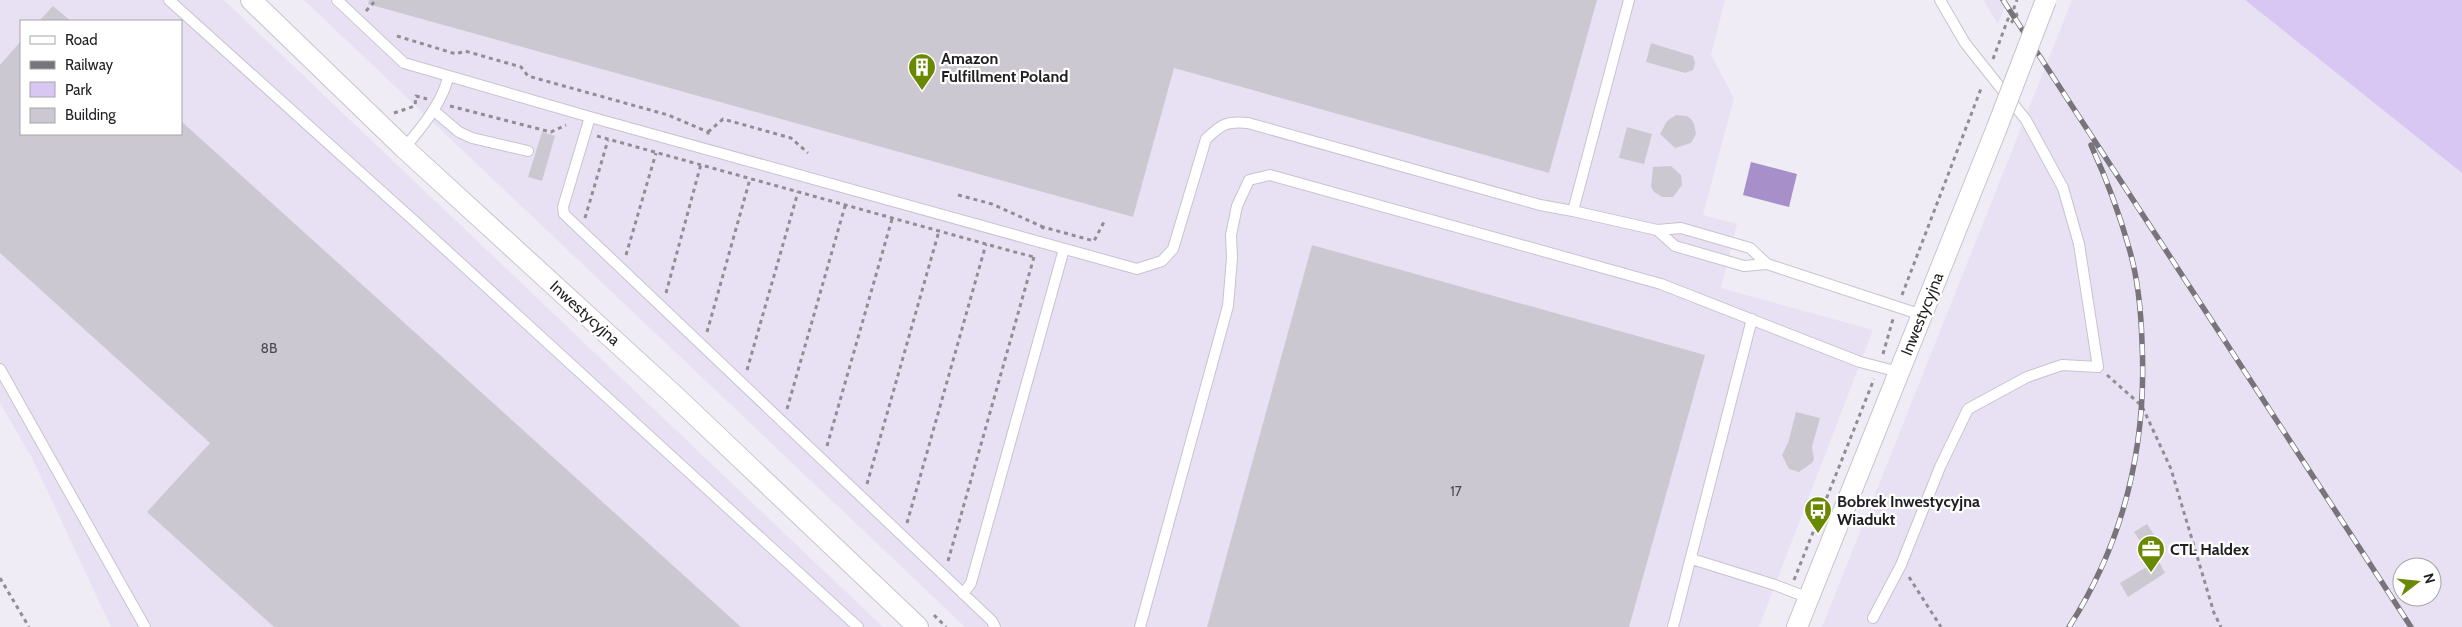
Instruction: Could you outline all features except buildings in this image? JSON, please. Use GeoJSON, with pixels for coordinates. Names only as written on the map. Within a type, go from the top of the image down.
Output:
{"type":"FeatureCollection","features":[{"type":"Feature","properties":{"kind":"street","name":"Inwestycyjna"},"geometry":{"type":"LineString","coordinates":[[251,0],[404,148],[681,402],[918,627]]}},
{"type":"Feature","properties":{"kind":"street","name":"Inwestycyjna"},"geometry":{"type":"LineString","coordinates":[[1797,627],[1996,130],[2046,0]]}},
{"type":"Feature","properties":{"kind":"lane"},"geometry":{"type":"LineString","coordinates":[[169,0],[421,227],[858,627]]}},
{"type":"Feature","properties":{"kind":"lane"},"geometry":{"type":"LineString","coordinates":[[337,0],[404,63],[590,117],[1136,269],[1162,261],[1173,249],[1206,139],[1218,128],[1230,122],[1248,123],[1540,205],[1657,230],[1681,228],[1750,248],[1767,264]]}},
{"type":"Feature","properties":{"kind":"lane"},"geometry":{"type":"LineString","coordinates":[[1573,211],[1629,0]]}},
{"type":"Feature","properties":{"kind":"lane"},"geometry":{"type":"LineString","coordinates":[[1873,618],[1901,565],[1940,467],[1968,409],[2026,377],[2062,364],[2098,366],[2079,244],[2063,188],[2026,120],[1965,43],[1940,0]]}},
{"type":"Feature","properties":{"kind":"lane"},"geometry":{"type":"LineString","coordinates":[[404,148],[417,134],[433,110],[446,87],[448,77]]}},
{"type":"Feature","properties":{"kind":"lane"},"geometry":{"type":"LineString","coordinates":[[433,110],[458,132],[472,138],[528,151]]}},
{"type":"Feature","properties":{"kind":"lane"},"geometry":{"type":"LineString","coordinates":[[590,117],[566,198],[564,214],[992,621],[995,627]]}},
{"type":"Feature","properties":{"kind":"lane"},"geometry":{"type":"LineString","coordinates":[[1140,627],[1228,306],[1232,258],[1231,234],[1237,206],[1249,180],[1270,175],[1660,284],[1860,362],[1899,372]]}},
{"type":"Feature","properties":{"kind":"lane"},"geometry":{"type":"LineString","coordinates":[[1657,230],[1675,246],[1744,266],[1767,264],[1922,315]]}},
{"type":"Feature","properties":{"kind":"lane"},"geometry":{"type":"LineString","coordinates":[[963,594],[971,583],[1064,249]]}},
{"type":"Feature","properties":{"kind":"lane"},"geometry":{"type":"LineString","coordinates":[[1673,627],[1752,320]]}},
{"type":"Feature","properties":{"kind":"lane"},"geometry":{"type":"LineString","coordinates":[[0,368],[145,627]]}},
{"type":"Feature","properties":{"kind":"lane"},"geometry":{"type":"LineString","coordinates":[[1692,559],[1775,585],[1808,598]]}},
{"type":"Feature","properties":{"kind":"path"},"geometry":{"type":"LineString","coordinates":[[365,11],[376,0]]}},
{"type":"Feature","properties":{"kind":"path"},"geometry":{"type":"LineString","coordinates":[[394,113],[415,106]]}},
{"type":"Feature","properties":{"kind":"path"},"geometry":{"type":"LineString","coordinates":[[708,132],[723,119],[791,138],[808,153]]}},
{"type":"Feature","properties":{"kind":"path"},"geometry":{"type":"LineString","coordinates":[[585,219],[608,140]]}},
{"type":"Feature","properties":{"kind":"path"},"geometry":{"type":"LineString","coordinates":[[626,256],[656,152]]}},
{"type":"Feature","properties":{"kind":"path"},"geometry":{"type":"LineString","coordinates":[[706,333],[750,179]]}},
{"type":"Feature","properties":{"kind":"path"},"geometry":{"type":"LineString","coordinates":[[747,371],[798,192]]}},
{"type":"Feature","properties":{"kind":"path"},"geometry":{"type":"LineString","coordinates":[[958,195],[992,204],[1043,227]]}},
{"type":"Feature","properties":{"kind":"path"},"geometry":{"type":"LineString","coordinates":[[787,409],[845,206]]}},
{"type":"Feature","properties":{"kind":"path"},"geometry":{"type":"LineString","coordinates":[[827,447],[892,219]]}},
{"type":"Feature","properties":{"kind":"path"},"geometry":{"type":"LineString","coordinates":[[867,484],[939,231]]}},
{"type":"Feature","properties":{"kind":"path"},"geometry":{"type":"LineString","coordinates":[[908,523],[986,244]]}},
{"type":"Feature","properties":{"kind":"path"},"geometry":{"type":"LineString","coordinates":[[948,561],[1034,257]]}},
{"type":"Feature","properties":{"kind":"path"},"geometry":{"type":"LineString","coordinates":[[2098,366],[2142,406],[2171,469],[2214,613],[2221,627]]}},
{"type":"Feature","properties":{"kind":"path"},"geometry":{"type":"LineString","coordinates":[[1901,565],[1941,627]]}},
{"type":"Feature","properties":{"kind":"path"},"geometry":{"type":"LineString","coordinates":[[0,578],[28,627]]}},
{"type":"Feature","properties":{"kind":"shaded area"},"geometry":{"type":"Polygon","coordinates":[[[0,0],[224,0],[883,627],[111,627],[32,458],[0,403],[0,0]]]}},
{"type":"Feature","properties":{"kind":"shaded area"},"geometry":{"type":"Polygon","coordinates":[[[304,0],[1725,0],[1711,55],[1734,98],[1703,215],[1737,224],[1721,288],[1873,330],[1759,627],[965,627],[304,0]]]}},
{"type":"Feature","properties":{"kind":"shaded area"},"geometry":{"type":"Polygon","coordinates":[[[1983,0],[2007,0],[1998,24],[1983,0]]]}},
{"type":"Feature","properties":{"kind":"shaded area"},"geometry":{"type":"Polygon","coordinates":[[[2072,0],[2245,0],[2462,173],[2462,627],[1822,627],[2072,0]]]}},
{"type":"Feature","properties":{"kind":"shaded area"},"geometry":{"type":"Polygon","coordinates":[[[1751,162],[1797,174],[1789,207],[1743,195],[1751,162]]]}},
{"type":"Feature","properties":{"kind":"green space"},"geometry":{"type":"Polygon","coordinates":[[[2245,0],[2462,0],[2462,173],[2245,0]]]}},
{"type":"Feature","properties":{"kind":"railway"},"geometry":{"type":"LineString","coordinates":[[2003,0],[2411,627]]}},
{"type":"Feature","properties":{"kind":"railway"},"geometry":{"type":"LineString","coordinates":[[2069,627],[2105,560],[2118,525],[2136,454],[2143,380],[2141,318],[2135,271],[2117,208],[2091,145]]}},
{"type":"Feature","properties":{"kind":"place","name":"Amazon Fulfillment Poland"},"geometry":{"type":"Point","coordinates":[922,91]}},
{"type":"Feature","properties":{"kind":"place","name":"Bobrek Inwestycyjna Wiadukt"},"geometry":{"type":"Point","coordinates":[1818,534]}},
{"type":"Feature","properties":{"kind":"place","name":"CTL Haldex"},"geometry":{"type":"Point","coordinates":[2151,573]}}]}
